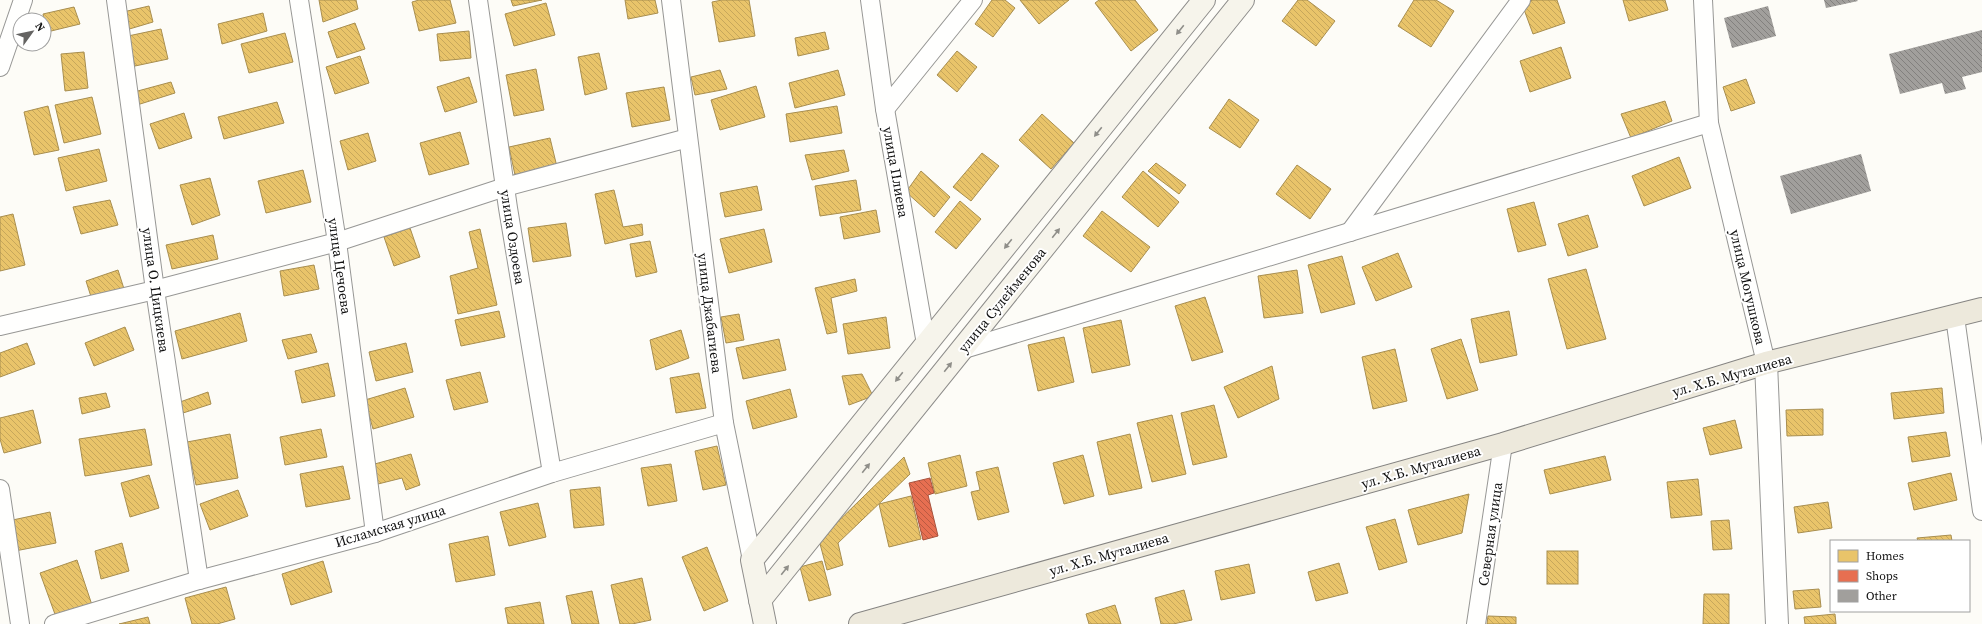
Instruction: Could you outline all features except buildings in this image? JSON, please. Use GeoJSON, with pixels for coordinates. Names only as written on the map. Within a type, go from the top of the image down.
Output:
{"type":"FeatureCollection","features":[{"type":"Feature","properties":{"kind":"main road"},"geometry":{"type":"LineString","coordinates":[[752,560],[1204,0]]}},
{"type":"Feature","properties":{"kind":"main road","name":"улица Сулейменова"},"geometry":{"type":"LineString","coordinates":[[760,600],[1243,0]]}},
{"type":"Feature","properties":{"kind":"main road","name":"ул. Х.Б. Муталиева"},"geometry":{"type":"LineString","coordinates":[[860,624],[1503,444],[1766,363],[1955,317],[1982,309]]}},
{"type":"Feature","properties":{"kind":"main road","name":"улица Джабагиева"},"geometry":{"type":"LineString","coordinates":[[752,560],[765,624]]}},
{"type":"Feature","properties":{"kind":"street"},"geometry":{"type":"LineString","coordinates":[[0,67],[23,0]]}},
{"type":"Feature","properties":{"kind":"street","name":"улица О. Цицкиева"},"geometry":{"type":"LineString","coordinates":[[116,0],[155,290],[199,580]]}},
{"type":"Feature","properties":{"kind":"street","name":"улица Цечоева"},"geometry":{"type":"LineString","coordinates":[[299,0],[337,242],[375,533]]}},
{"type":"Feature","properties":{"kind":"street","name":"улица Оздоева"},"geometry":{"type":"LineString","coordinates":[[478,0],[505,188],[552,473]]}},
{"type":"Feature","properties":{"kind":"street","name":"улица Джабагиева"},"geometry":{"type":"LineString","coordinates":[[671,0],[724,423],[752,560]]}},
{"type":"Feature","properties":{"kind":"street","name":"улица Плиева"},"geometry":{"type":"LineString","coordinates":[[870,0],[886,109],[926,344]]}},
{"type":"Feature","properties":{"kind":"street"},"geometry":{"type":"LineString","coordinates":[[886,109],[973,0]]}},
{"type":"Feature","properties":{"kind":"street"},"geometry":{"type":"LineString","coordinates":[[1350,232],[1521,0]]}},
{"type":"Feature","properties":{"kind":"street","name":"улица Могушкова"},"geometry":{"type":"LineString","coordinates":[[1703,0],[1709,123],[1766,363],[1777,624]]}},
{"type":"Feature","properties":{"kind":"street"},"geometry":{"type":"LineString","coordinates":[[961,350],[1709,123]]}},
{"type":"Feature","properties":{"kind":"street"},"geometry":{"type":"LineString","coordinates":[[0,326],[155,290],[337,242],[505,188],[688,138]]}},
{"type":"Feature","properties":{"kind":"street"},"geometry":{"type":"LineString","coordinates":[[1955,317],[1982,511]]}},
{"type":"Feature","properties":{"kind":"street","name":"Исламская улица"},"geometry":{"type":"LineString","coordinates":[[54,624],[199,580],[375,533],[552,473],[724,423]]}},
{"type":"Feature","properties":{"kind":"street","name":"Северная улица"},"geometry":{"type":"LineString","coordinates":[[1476,624],[1503,444]]}},
{"type":"Feature","properties":{"kind":"street"},"geometry":{"type":"LineString","coordinates":[[0,489],[20,624]]}}]}
